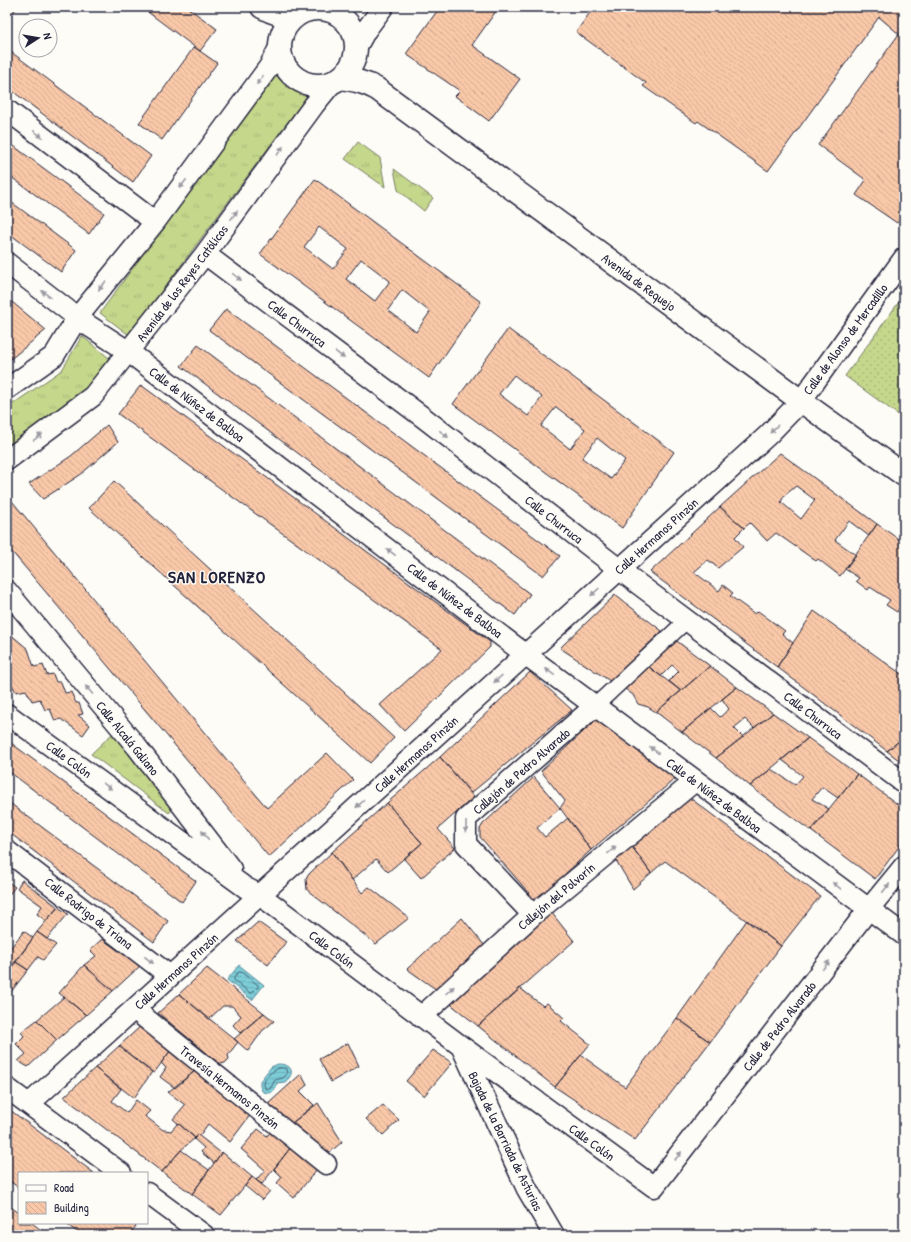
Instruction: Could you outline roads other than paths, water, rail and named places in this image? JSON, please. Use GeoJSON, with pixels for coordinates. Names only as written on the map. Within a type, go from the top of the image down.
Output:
{"type":"FeatureCollection","features":[{"type":"Feature","properties":{"kind":"highway"},"geometry":{"type":"LineString","coordinates":[[262,7],[271,12],[282,15],[319,9],[329,10],[338,14],[352,29],[361,72],[374,88]]}},
{"type":"Feature","properties":{"kind":"highway"},"geometry":{"type":"LineString","coordinates":[[262,7],[274,19],[281,40],[282,56],[285,66],[298,80],[312,85],[322,85],[336,80],[360,81],[374,88]]}},
{"type":"Feature","properties":{"kind":"highway"},"geometry":{"type":"LineString","coordinates":[[281,40],[286,27],[303,11]]}},
{"type":"Feature","properties":{"kind":"highway"},"geometry":{"type":"LineString","coordinates":[[336,80],[350,67],[356,53]]}},
{"type":"Feature","properties":{"kind":"highway","name":"Avenida de Requejo"},"geometry":{"type":"LineString","coordinates":[[374,88],[904,475]]}},
{"type":"Feature","properties":{"kind":"street"},"geometry":{"type":"LineString","coordinates":[[356,53],[366,30],[383,7]]}},
{"type":"Feature","properties":{"kind":"street"},"geometry":{"type":"LineString","coordinates":[[7,389],[54,356],[77,318],[155,222],[269,67],[281,40]]}},
{"type":"Feature","properties":{"kind":"street","name":"Avenida de los Reyes Católicos"},"geometry":{"type":"LineString","coordinates":[[7,460],[93,396],[206,254],[314,105],[336,80]]}},
{"type":"Feature","properties":{"kind":"street"},"geometry":{"type":"LineString","coordinates":[[7,110],[155,222]]}},
{"type":"Feature","properties":{"kind":"street","name":"Calle Churruca"},"geometry":{"type":"LineString","coordinates":[[206,254],[424,418],[619,570],[904,784]]}},
{"type":"Feature","properties":{"kind":"street","name":"Calle de Alonso de Mercadillo"},"geometry":{"type":"LineString","coordinates":[[801,401],[904,258]]}},
{"type":"Feature","properties":{"kind":"street","name":"Calle de Núñez de Balboa"},"geometry":{"type":"LineString","coordinates":[[7,263],[77,318],[129,352],[525,654],[868,910],[904,935]]}},
{"type":"Feature","properties":{"kind":"street","name":"Calle Hermanos Pinzón"},"geometry":{"type":"LineString","coordinates":[[29,1104],[170,976],[253,891],[619,570],[768,435],[801,401]]}},
{"type":"Feature","properties":{"kind":"street","name":"Calle Alcalá Galiano"},"geometry":{"type":"LineString","coordinates":[[7,591],[137,747],[253,891]]}},
{"type":"Feature","properties":{"kind":"street"},"geometry":{"type":"LineString","coordinates":[[595,706],[687,620]]}},
{"type":"Feature","properties":{"kind":"street","name":"Callejón de Pedro Alvarado"},"geometry":{"type":"LineString","coordinates":[[533,915],[466,844],[466,819],[595,706]]}},
{"type":"Feature","properties":{"kind":"street","name":"Calle Colón"},"geometry":{"type":"LineString","coordinates":[[7,714],[253,891],[654,1187]]}},
{"type":"Feature","properties":{"kind":"street","name":"Callejón del Polvorín"},"geometry":{"type":"LineString","coordinates":[[422,1017],[533,915],[695,781]]}},
{"type":"Feature","properties":{"kind":"street","name":"Calle Rodrigo de Triana"},"geometry":{"type":"LineString","coordinates":[[7,850],[170,976]]}},
{"type":"Feature","properties":{"kind":"street","name":"Calle de Pedro Alvarado"},"geometry":{"type":"LineString","coordinates":[[654,1187],[868,910],[904,866]]}},
{"type":"Feature","properties":{"kind":"street","name":"Travesía Hermanos Pinzón"},"geometry":{"type":"LineString","coordinates":[[134,1009],[326,1164]]}},
{"type":"Feature","properties":{"kind":"street","name":"Bajada de la Barriada de Asturias"},"geometry":{"type":"LineString","coordinates":[[461,1046],[527,1189],[554,1235]]}},
{"type":"Feature","properties":{"kind":"street"},"geometry":{"type":"LineString","coordinates":[[7,1088],[120,1172]]}},
{"type":"Feature","properties":{"kind":"street"},"geometry":{"type":"LineString","coordinates":[[148,1193],[204,1235]]}},
{"type":"Feature","properties":{"kind":"water"},"geometry":{"type":"Polygon","coordinates":[[[239,965],[264,985],[252,1000],[227,980],[239,965]]]}},
{"type":"Feature","properties":{"kind":"water"},"geometry":{"type":"Polygon","coordinates":[[[278,1064],[283,1064],[289,1067],[291,1070],[291,1075],[285,1082],[277,1083],[272,1092],[268,1093],[262,1091],[260,1081],[271,1067],[278,1064]]]}},
{"type":"Feature","properties":{"kind":"district","name":"SAN LORENZO"},"geometry":{"type":"Point","coordinates":[217,576]}}]}
